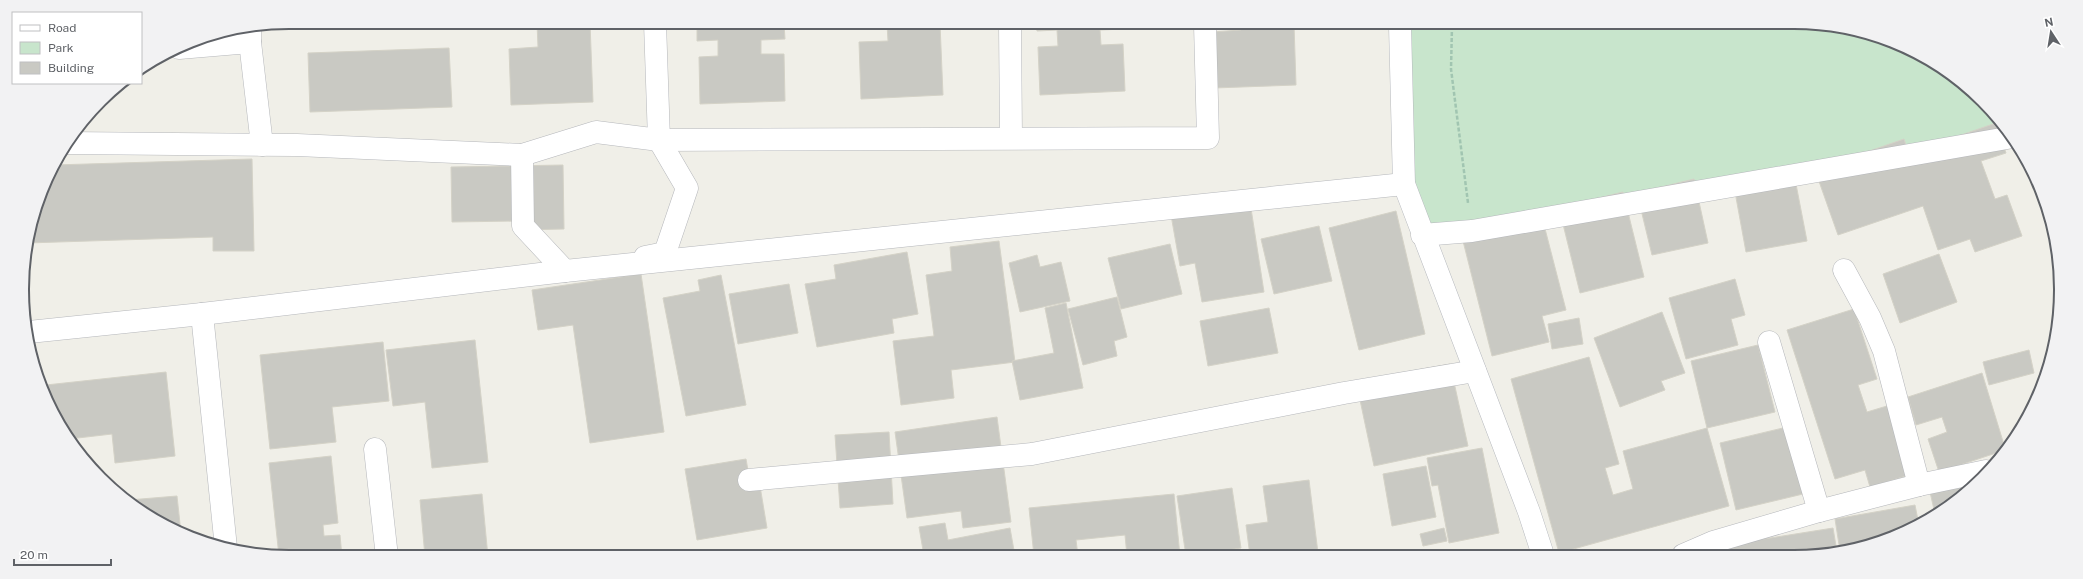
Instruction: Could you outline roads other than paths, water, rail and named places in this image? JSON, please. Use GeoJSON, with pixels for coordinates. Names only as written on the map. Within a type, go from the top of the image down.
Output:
{"type":"FeatureCollection","features":[{"type":"Feature","properties":{"kind":"street"},"geometry":{"type":"LineString","coordinates":[[565,271],[665,253],[687,188],[659,140],[655,29]]}},
{"type":"Feature","properties":{"kind":"street"},"geometry":{"type":"LineString","coordinates":[[1010,29],[1011,138]]}},
{"type":"Feature","properties":{"kind":"street"},"geometry":{"type":"LineString","coordinates":[[74,143],[262,145],[522,155],[596,132],[659,140],[1208,138],[1205,29]]}},
{"type":"Feature","properties":{"kind":"street"},"geometry":{"type":"LineString","coordinates":[[1400,29],[1404,184],[1422,236],[1529,512],[1541,550]]}},
{"type":"Feature","properties":{"kind":"street"},"geometry":{"type":"LineString","coordinates":[[209,42],[250,34],[262,145]]}},
{"type":"Feature","properties":{"kind":"street"},"geometry":{"type":"LineString","coordinates":[[1422,236],[1472,231],[2005,138]]}},
{"type":"Feature","properties":{"kind":"street"},"geometry":{"type":"LineString","coordinates":[[522,155],[523,226],[565,271]]}},
{"type":"Feature","properties":{"kind":"street"},"geometry":{"type":"LineString","coordinates":[[32,332],[202,314],[565,271],[1404,184]]}},
{"type":"Feature","properties":{"kind":"street"},"geometry":{"type":"LineString","coordinates":[[1844,270],[1870,318],[1884,351],[1919,485]]}},
{"type":"Feature","properties":{"kind":"street"},"geometry":{"type":"LineString","coordinates":[[202,314],[225,542]]}},
{"type":"Feature","properties":{"kind":"street"},"geometry":{"type":"LineString","coordinates":[[1770,342],[1820,510]]}},
{"type":"Feature","properties":{"kind":"street"},"geometry":{"type":"LineString","coordinates":[[749,480],[1032,454],[1344,393],[1475,371]]}},
{"type":"Feature","properties":{"kind":"street"},"geometry":{"type":"LineString","coordinates":[[375,449],[386,550]]}},
{"type":"Feature","properties":{"kind":"street"},"geometry":{"type":"LineString","coordinates":[[1695,550],[1713,542],[1820,510],[1919,485],[1979,472]]}}]}
